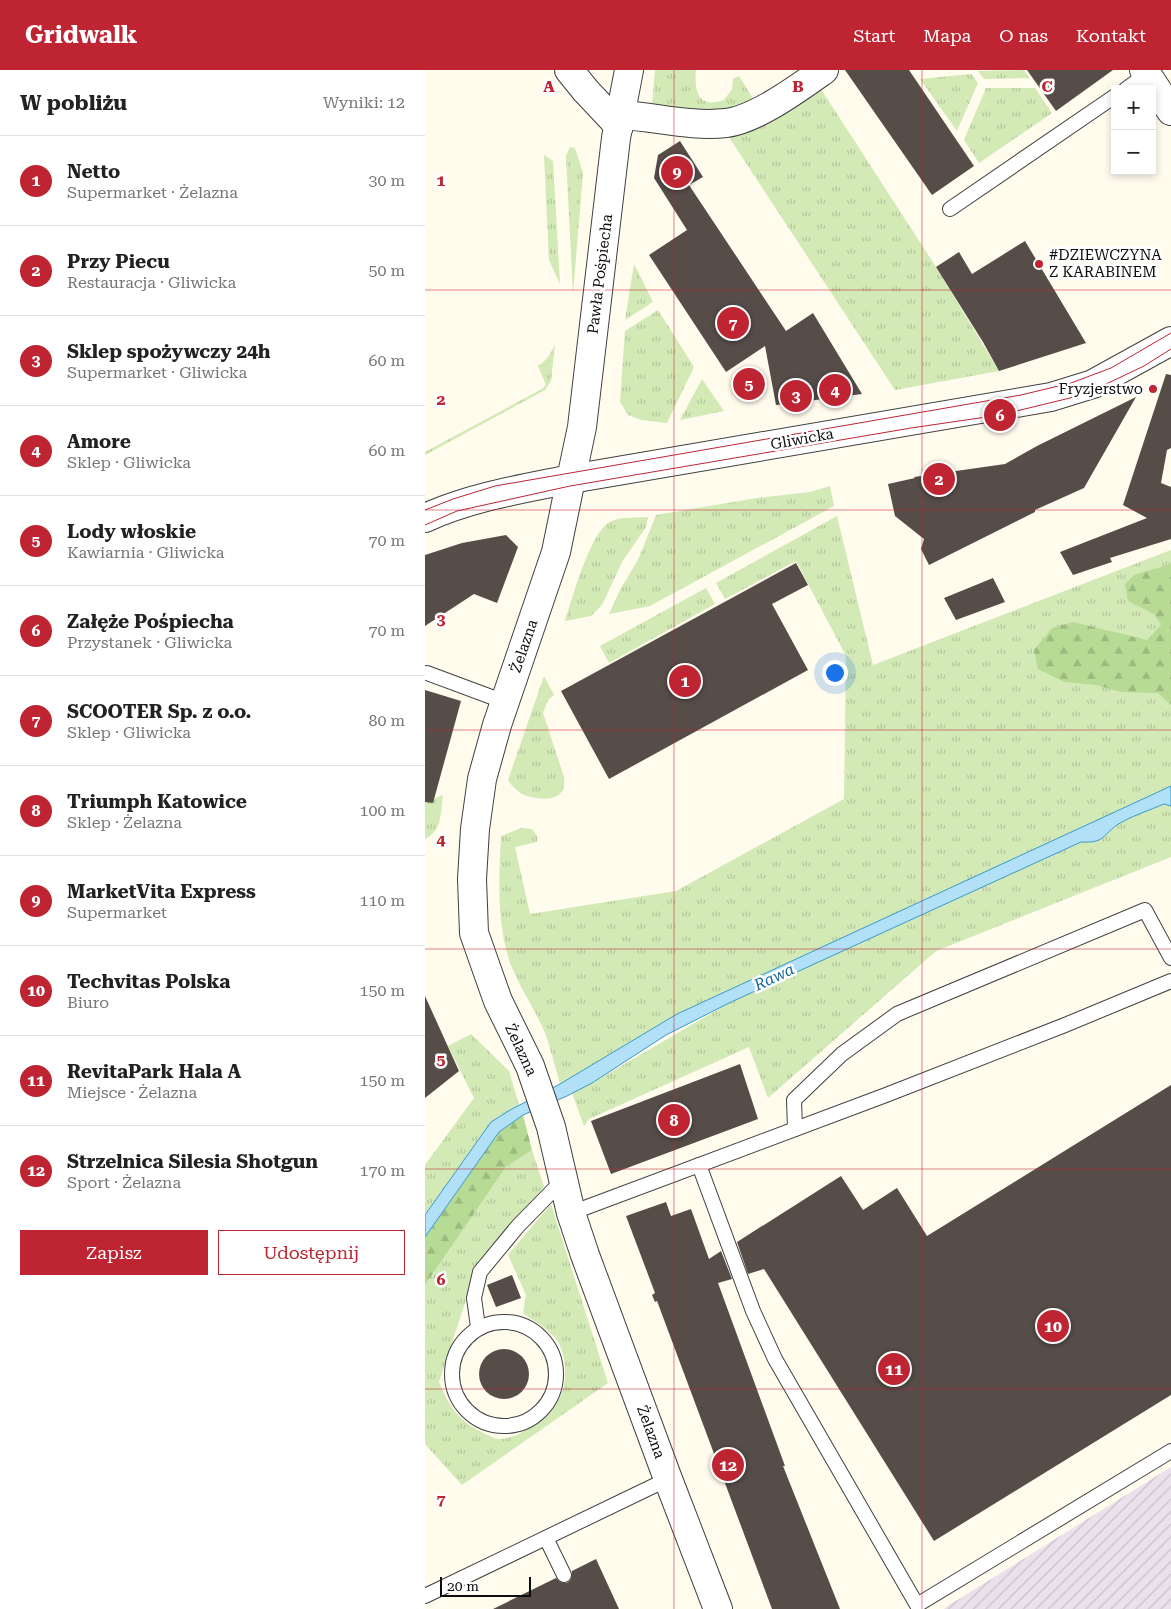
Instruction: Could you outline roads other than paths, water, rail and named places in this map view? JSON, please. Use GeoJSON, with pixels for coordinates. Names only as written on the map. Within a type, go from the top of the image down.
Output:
{"type":"FeatureCollection","features":[{"type":"Feature","properties":{"kind":"street"},"geometry":{"type":"LineString","coordinates":[[569,70],[586,91],[621,121],[645,116],[701,124],[728,123],[753,114],[788,95],[824,70]]}},
{"type":"Feature","properties":{"kind":"street","name":"Pawła Pośpiecha"},"geometry":{"type":"LineString","coordinates":[[571,479],[582,427],[629,70]]}},
{"type":"Feature","properties":{"kind":"street"},"geometry":{"type":"LineString","coordinates":[[1139,78],[1171,111]]}},
{"type":"Feature","properties":{"kind":"street","name":"Gliwicka"},"geometry":{"type":"LineString","coordinates":[[425,518],[490,496],[571,479],[1051,397],[1093,384],[1171,341]]}},
{"type":"Feature","properties":{"kind":"street","name":"Żelazna"},"geometry":{"type":"LineString","coordinates":[[571,479],[556,552],[505,702],[482,779],[475,829],[472,879],[474,933],[498,1001],[530,1066],[551,1127],[571,1213],[585,1255],[718,1609]]}},
{"type":"Feature","properties":{"kind":"lane"},"geometry":{"type":"LineString","coordinates":[[950,209],[1111,99]]}},
{"type":"Feature","properties":{"kind":"lane"},"geometry":{"type":"LineString","coordinates":[[427,673],[505,702]]}},
{"type":"Feature","properties":{"kind":"lane"},"geometry":{"type":"LineString","coordinates":[[795,1129],[793,1100],[842,1054],[897,1014],[1145,910],[1171,958]]}},
{"type":"Feature","properties":{"kind":"lane"},"geometry":{"type":"LineString","coordinates":[[571,1213],[1065,1026],[1171,981]]}},
{"type":"Feature","properties":{"kind":"lane"},"geometry":{"type":"LineString","coordinates":[[699,1165],[753,1311],[775,1359],[916,1607],[1171,1451]]}},
{"type":"Feature","properties":{"kind":"lane"},"geometry":{"type":"LineString","coordinates":[[478,1328],[474,1298],[480,1272],[518,1226],[563,1180]]}},
{"type":"Feature","properties":{"kind":"lane"},"geometry":{"type":"LineString","coordinates":[[498,1321],[518,1323],[537,1333],[550,1349],[557,1368],[555,1389],[545,1408],[529,1421],[510,1427],[489,1425],[471,1416],[457,1400],[451,1380],[453,1359],[462,1341],[478,1328],[498,1321]]}},
{"type":"Feature","properties":{"kind":"lane"},"geometry":{"type":"LineString","coordinates":[[425,1596],[668,1480]]}},
{"type":"Feature","properties":{"kind":"lane"},"geometry":{"type":"LineString","coordinates":[[546,1538],[564,1575]]}},
{"type":"Feature","properties":{"kind":"water","name":"Rawa"},"geometry":{"type":"Polygon","coordinates":[[[1171,786],[1171,806],[1164,804],[1133,816],[1117,825],[1098,840],[1081,842],[729,1003],[666,1035],[592,1083],[523,1115],[499,1132],[425,1237],[425,1215],[491,1122],[510,1110],[560,1084],[677,1014],[1171,786]]]}},
{"type":"Feature","properties":{"kind":"tram line"},"geometry":{"type":"LineString","coordinates":[[425,510],[495,486],[1021,395],[1071,383],[1111,368],[1171,333]]}},
{"type":"Feature","properties":{"kind":"tram line"},"geometry":{"type":"LineString","coordinates":[[425,525],[457,511],[570,486],[911,428],[1000,415],[1070,398],[1104,385],[1144,366],[1171,349]]}},
{"type":"Feature","properties":{"kind":"place","name":"MarketVita Express"},"geometry":{"type":"Point","coordinates":[677,172]}},
{"type":"Feature","properties":{"kind":"place","name":"#DZIEWCZYNA Z KARABINEM"},"geometry":{"type":"Point","coordinates":[1039,264]}},
{"type":"Feature","properties":{"kind":"place","name":"SCOOTER Sp. z o.o."},"geometry":{"type":"Point","coordinates":[733,323]}},
{"type":"Feature","properties":{"kind":"place","name":"Lody włoskie"},"geometry":{"type":"Point","coordinates":[749,384]}},
{"type":"Feature","properties":{"kind":"place","name":"Fryzjerstwo"},"geometry":{"type":"Point","coordinates":[1153,389]}},
{"type":"Feature","properties":{"kind":"place","name":"Amore"},"geometry":{"type":"Point","coordinates":[835,390]}},
{"type":"Feature","properties":{"kind":"place","name":"Sklep spożywczy 24h"},"geometry":{"type":"Point","coordinates":[796,396]}},
{"type":"Feature","properties":{"kind":"place","name":"Załęże Pośpiecha"},"geometry":{"type":"Point","coordinates":[1000,415]}},
{"type":"Feature","properties":{"kind":"place","name":"Przy Piecu"},"geometry":{"type":"Point","coordinates":[939,479]}},
{"type":"Feature","properties":{"kind":"place","name":"Netto"},"geometry":{"type":"Point","coordinates":[685,681]}},
{"type":"Feature","properties":{"kind":"place","name":"Triumph Katowice"},"geometry":{"type":"Point","coordinates":[674,1120]}},
{"type":"Feature","properties":{"kind":"place","name":"Techvitas Polska"},"geometry":{"type":"Point","coordinates":[1053,1326]}},
{"type":"Feature","properties":{"kind":"place","name":"RevitaPark Hala A"},"geometry":{"type":"Point","coordinates":[894,1369]}},
{"type":"Feature","properties":{"kind":"place","name":"Strzelnica Silesia Shotgun"},"geometry":{"type":"Point","coordinates":[728,1465]}}]}
